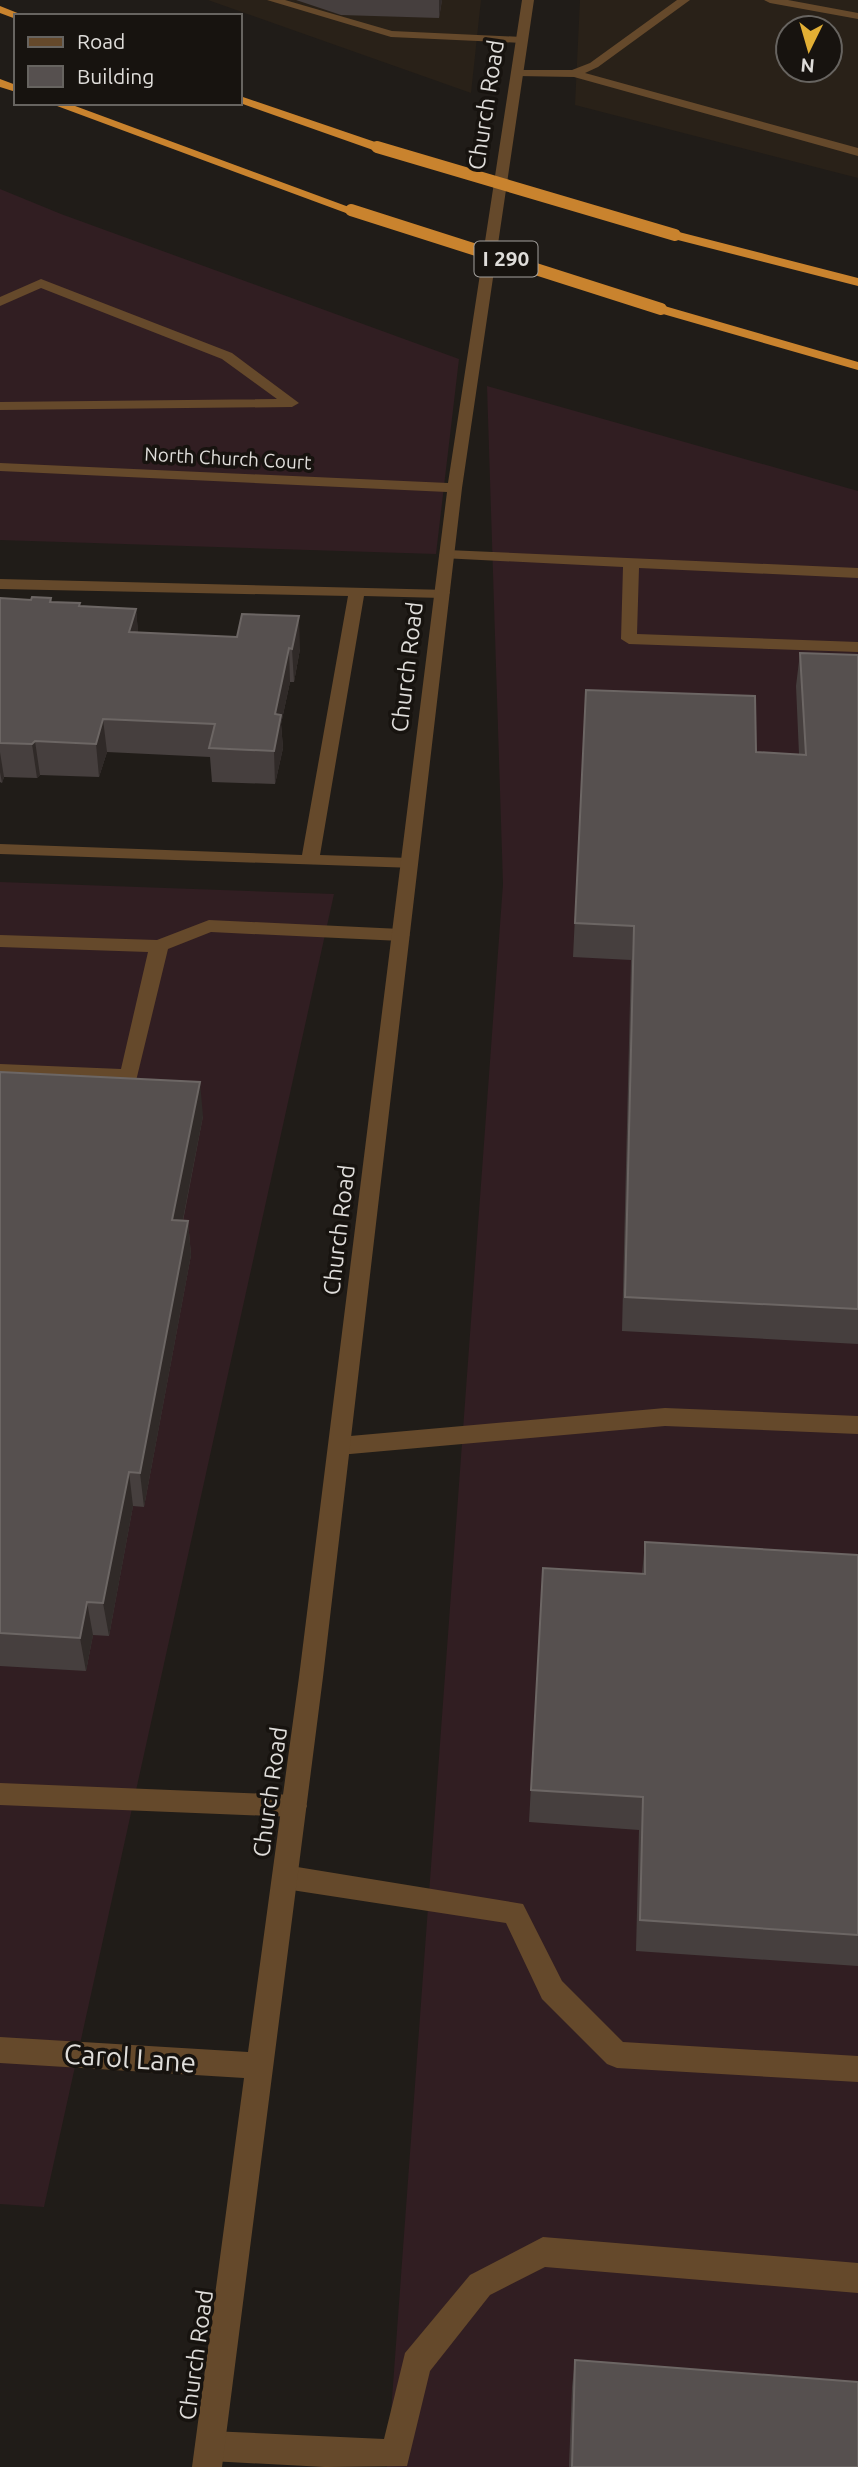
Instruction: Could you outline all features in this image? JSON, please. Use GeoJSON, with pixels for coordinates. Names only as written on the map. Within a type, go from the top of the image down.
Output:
{"type":"FeatureCollection","features":[{"type":"Feature","properties":{"kind":"highway"},"geometry":{"type":"LineString","coordinates":[[242,100],[377,147],[675,234],[858,282]]}},
{"type":"Feature","properties":{"kind":"highway","name":"I 290"},"geometry":{"type":"LineString","coordinates":[[61,105],[351,210],[661,309],[858,366]]}},
{"type":"Feature","properties":{"kind":"street"},"geometry":{"type":"LineString","coordinates":[[273,0],[391,34],[522,40]]}},
{"type":"Feature","properties":{"kind":"street","name":"Church Road"},"geometry":{"type":"LineString","coordinates":[[209,2457],[294,1807],[455,488],[528,0]]}},
{"type":"Feature","properties":{"kind":"street"},"geometry":{"type":"LineString","coordinates":[[574,74],[594,65],[684,0]]}},
{"type":"Feature","properties":{"kind":"street"},"geometry":{"type":"LineString","coordinates":[[770,0],[858,16]]}},
{"type":"Feature","properties":{"kind":"street"},"geometry":{"type":"LineString","coordinates":[[517,73],[574,74],[858,152]]}},
{"type":"Feature","properties":{"kind":"street"},"geometry":{"type":"LineString","coordinates":[[0,302],[41,283],[227,356],[292,403],[0,406]]}},
{"type":"Feature","properties":{"kind":"street","name":"North Church Court"},"geometry":{"type":"LineString","coordinates":[[0,467],[455,488]]}},
{"type":"Feature","properties":{"kind":"street"},"geometry":{"type":"LineString","coordinates":[[447,555],[858,573]]}},
{"type":"Feature","properties":{"kind":"street"},"geometry":{"type":"LineString","coordinates":[[631,563],[629,639],[858,647]]}},
{"type":"Feature","properties":{"kind":"street"},"geometry":{"type":"LineString","coordinates":[[0,584],[442,593]]}},
{"type":"Feature","properties":{"kind":"street"},"geometry":{"type":"LineString","coordinates":[[310,861],[358,591]]}},
{"type":"Feature","properties":{"kind":"street"},"geometry":{"type":"LineString","coordinates":[[0,849],[410,864]]}},
{"type":"Feature","properties":{"kind":"street"},"geometry":{"type":"LineString","coordinates":[[0,941],[159,946],[209,926],[401,935]]}},
{"type":"Feature","properties":{"kind":"street"},"geometry":{"type":"LineString","coordinates":[[0,1070],[129,1076],[159,946]]}},
{"type":"Feature","properties":{"kind":"street"},"geometry":{"type":"LineString","coordinates":[[339,1446],[666,1417],[858,1426]]}},
{"type":"Feature","properties":{"kind":"street"},"geometry":{"type":"LineString","coordinates":[[0,1794],[294,1807]]}},
{"type":"Feature","properties":{"kind":"street"},"geometry":{"type":"LineString","coordinates":[[285,1877],[514,1912],[552,1990],[617,2055],[858,2069]]}},
{"type":"Feature","properties":{"kind":"street","name":"Carol Lane"},"geometry":{"type":"LineString","coordinates":[[0,2050],[260,2066]]}},
{"type":"Feature","properties":{"kind":"street"},"geometry":{"type":"LineString","coordinates":[[209,2457],[396,2455],[416,2364],[480,2285],[543,2252],[858,2278]]}},
{"type":"Feature","properties":{"kind":"shaded area"},"geometry":{"type":"Polygon","coordinates":[[[208,0],[481,0],[471,93],[208,0]]]}},
{"type":"Feature","properties":{"kind":"shaded area"},"geometry":{"type":"Polygon","coordinates":[[[580,0],[858,0],[858,178],[575,105],[580,0]]]}},
{"type":"Feature","properties":{"kind":"shaded area"},"geometry":{"type":"Polygon","coordinates":[[[0,189],[61,214],[459,359],[436,554],[0,540],[0,189]]]}},
{"type":"Feature","properties":{"kind":"shaded area"},"geometry":{"type":"Polygon","coordinates":[[[487,386],[858,491],[858,2467],[387,2467],[503,884],[487,386]]]}},
{"type":"Feature","properties":{"kind":"shaded area"},"geometry":{"type":"Polygon","coordinates":[[[0,882],[334,894],[44,2207],[0,2204],[0,882]]]}},
{"type":"Feature","properties":{"kind":"building"},"geometry":{"type":"Polygon","coordinates":[[[32,597],[51,598],[50,602],[80,603],[79,606],[136,609],[129,632],[237,637],[242,614],[299,616],[292,649],[289,648],[275,714],[281,715],[274,751],[209,748],[215,724],[103,719],[96,744],[35,741],[32,744],[0,743],[0,598],[31,600],[32,597]]]}},
{"type":"Feature","properties":{"kind":"building"},"geometry":{"type":"Polygon","coordinates":[[[800,653],[858,655],[858,1309],[625,1297],[634,926],[575,923],[586,690],[755,696],[756,752],[806,755],[800,653]]]}},
{"type":"Feature","properties":{"kind":"building"},"geometry":{"type":"Polygon","coordinates":[[[0,1072],[200,1082],[172,1220],[188,1221],[140,1473],[129,1472],[103,1603],[87,1602],[80,1638],[0,1633],[0,1072]]]}},
{"type":"Feature","properties":{"kind":"building"},"geometry":{"type":"Polygon","coordinates":[[[645,1542],[858,1555],[858,1935],[640,1920],[643,1797],[531,1790],[543,1568],[645,1574],[645,1542]]]}},
{"type":"Feature","properties":{"kind":"building"},"geometry":{"type":"Polygon","coordinates":[[[575,2360],[858,2382],[858,2467],[572,2467],[575,2360]]]}}]}
